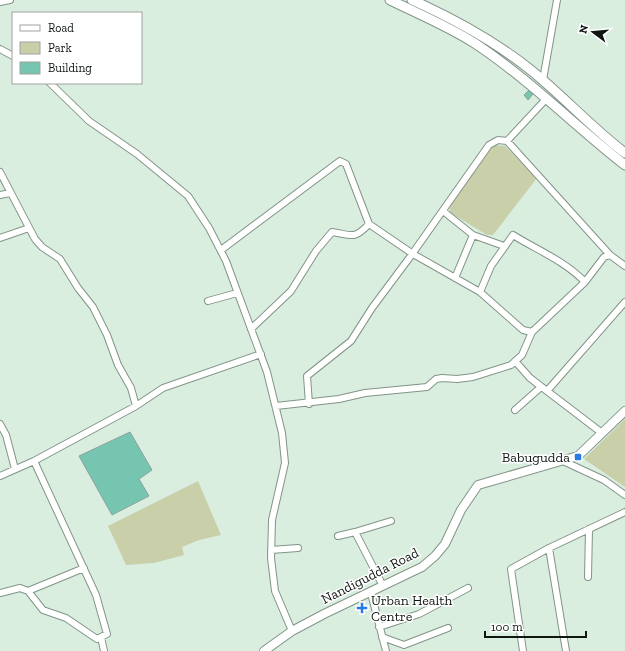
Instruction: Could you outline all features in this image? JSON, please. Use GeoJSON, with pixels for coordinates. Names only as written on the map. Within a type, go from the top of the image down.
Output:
{"type":"FeatureCollection","features":[{"type":"Feature","properties":{"kind":"main road"},"geometry":{"type":"LineString","coordinates":[[390,0],[476,44],[547,98],[597,143],[625,165]]}},
{"type":"Feature","properties":{"kind":"main road"},"geometry":{"type":"LineString","coordinates":[[412,0],[455,20],[484,37],[543,80],[625,154]]}},
{"type":"Feature","properties":{"kind":"street"},"geometry":{"type":"LineString","coordinates":[[0,2],[10,0]]}},
{"type":"Feature","properties":{"kind":"street"},"geometry":{"type":"LineString","coordinates":[[543,80],[556,0]]}},
{"type":"Feature","properties":{"kind":"street"},"geometry":{"type":"LineString","coordinates":[[0,49],[12,55]]}},
{"type":"Feature","properties":{"kind":"street"},"geometry":{"type":"LineString","coordinates":[[51,84],[89,121],[137,154],[186,194],[209,228],[221,250],[261,354],[282,433],[285,463],[272,520],[271,567],[275,591],[292,631]]}},
{"type":"Feature","properties":{"kind":"street"},"geometry":{"type":"LineString","coordinates":[[508,141],[547,98]]}},
{"type":"Feature","properties":{"kind":"street"},"geometry":{"type":"LineString","coordinates":[[309,404],[307,376],[351,341],[372,308],[413,254],[489,146],[498,140],[508,141],[610,255],[625,266]]}},
{"type":"Feature","properties":{"kind":"street"},"geometry":{"type":"LineString","coordinates":[[221,250],[340,161],[346,164],[369,224],[413,254],[480,292],[523,330],[532,332]]}},
{"type":"Feature","properties":{"kind":"street"},"geometry":{"type":"LineString","coordinates":[[0,172],[29,228],[42,247],[60,259],[78,288],[94,307],[107,335],[118,365],[131,388],[136,406]]}},
{"type":"Feature","properties":{"kind":"street"},"geometry":{"type":"LineString","coordinates":[[0,195],[10,193]]}},
{"type":"Feature","properties":{"kind":"street"},"geometry":{"type":"LineString","coordinates":[[443,210],[473,235],[504,246]]}},
{"type":"Feature","properties":{"kind":"street"},"geometry":{"type":"LineString","coordinates":[[252,329],[291,291],[316,251],[332,232],[352,237],[359,234],[369,224]]}},
{"type":"Feature","properties":{"kind":"street"},"geometry":{"type":"LineString","coordinates":[[0,238],[29,228]]}},
{"type":"Feature","properties":{"kind":"street"},"geometry":{"type":"LineString","coordinates":[[455,278],[473,235]]}},
{"type":"Feature","properties":{"kind":"street"},"geometry":{"type":"LineString","coordinates":[[480,292],[491,266],[513,235],[570,268],[585,282]]}},
{"type":"Feature","properties":{"kind":"street"},"geometry":{"type":"LineString","coordinates":[[276,406],[309,404],[365,393],[427,387],[436,379],[473,377],[499,369],[515,362],[522,355],[532,332],[585,282],[604,257],[610,255]]}},
{"type":"Feature","properties":{"kind":"street"},"geometry":{"type":"LineString","coordinates":[[208,301],[238,293]]}},
{"type":"Feature","properties":{"kind":"street"},"geometry":{"type":"LineString","coordinates":[[547,391],[625,302]]}},
{"type":"Feature","properties":{"kind":"street"},"geometry":{"type":"LineString","coordinates":[[0,476],[34,461],[136,406],[163,388],[261,354]]}},
{"type":"Feature","properties":{"kind":"street"},"geometry":{"type":"LineString","coordinates":[[515,362],[530,378],[602,433]]}},
{"type":"Feature","properties":{"kind":"street"},"geometry":{"type":"LineString","coordinates":[[516,410],[542,387]]}},
{"type":"Feature","properties":{"kind":"street","name":"Nandigudda Road"},"geometry":{"type":"LineString","coordinates":[[264,651],[292,631],[422,567],[435,556],[445,544],[461,510],[478,485],[578,456],[625,411]]}},
{"type":"Feature","properties":{"kind":"street"},"geometry":{"type":"LineString","coordinates":[[0,424],[6,436],[15,469]]}},
{"type":"Feature","properties":{"kind":"street"},"geometry":{"type":"LineString","coordinates":[[0,593],[20,588],[28,591],[43,610],[66,618],[97,639],[107,634],[96,595],[34,461]]}},
{"type":"Feature","properties":{"kind":"street"},"geometry":{"type":"LineString","coordinates":[[563,461],[604,480],[625,495]]}},
{"type":"Feature","properties":{"kind":"street"},"geometry":{"type":"LineString","coordinates":[[523,651],[511,570],[549,548],[625,512]]}},
{"type":"Feature","properties":{"kind":"street"},"geometry":{"type":"LineString","coordinates":[[338,536],[391,521]]}},
{"type":"Feature","properties":{"kind":"street"},"geometry":{"type":"LineString","coordinates":[[588,577],[590,529]]}},
{"type":"Feature","properties":{"kind":"street"},"geometry":{"type":"LineString","coordinates":[[355,532],[383,586]]}},
{"type":"Feature","properties":{"kind":"street"},"geometry":{"type":"LineString","coordinates":[[271,550],[298,548]]}},
{"type":"Feature","properties":{"kind":"street"},"geometry":{"type":"LineString","coordinates":[[549,548],[566,651]]}},
{"type":"Feature","properties":{"kind":"street"},"geometry":{"type":"LineString","coordinates":[[28,591],[84,568]]}},
{"type":"Feature","properties":{"kind":"street"},"geometry":{"type":"LineString","coordinates":[[379,627],[419,614],[468,588]]}},
{"type":"Feature","properties":{"kind":"street"},"geometry":{"type":"LineString","coordinates":[[371,593],[386,651]]}},
{"type":"Feature","properties":{"kind":"street"},"geometry":{"type":"LineString","coordinates":[[382,637],[404,645],[448,628]]}},
{"type":"Feature","properties":{"kind":"street"},"geometry":{"type":"LineString","coordinates":[[101,637],[104,651]]}},
{"type":"Feature","properties":{"kind":"green space"},"geometry":{"type":"Polygon","coordinates":[[[493,145],[505,146],[537,178],[493,235],[487,235],[449,212],[451,204],[493,145]]]}},
{"type":"Feature","properties":{"kind":"green space"},"geometry":{"type":"Polygon","coordinates":[[[625,419],[625,487],[584,459],[625,419]]]}},
{"type":"Feature","properties":{"kind":"green space"},"geometry":{"type":"Polygon","coordinates":[[[198,481],[221,535],[199,540],[182,547],[184,555],[154,563],[126,565],[108,526],[198,481]]]}},
{"type":"Feature","properties":{"kind":"building"},"geometry":{"type":"Polygon","coordinates":[[[529,90],[533,94],[528,100],[524,95],[529,90]]]}},
{"type":"Feature","properties":{"kind":"building"},"geometry":{"type":"Polygon","coordinates":[[[130,432],[152,470],[139,479],[149,496],[112,515],[79,456],[130,432]]]}},
{"type":"Feature","properties":{"kind":"place","name":"Babugudda"},"geometry":{"type":"Point","coordinates":[578,457]}},
{"type":"Feature","properties":{"kind":"place","name":"Urban Health Centre"},"geometry":{"type":"Point","coordinates":[362,608]}}]}
